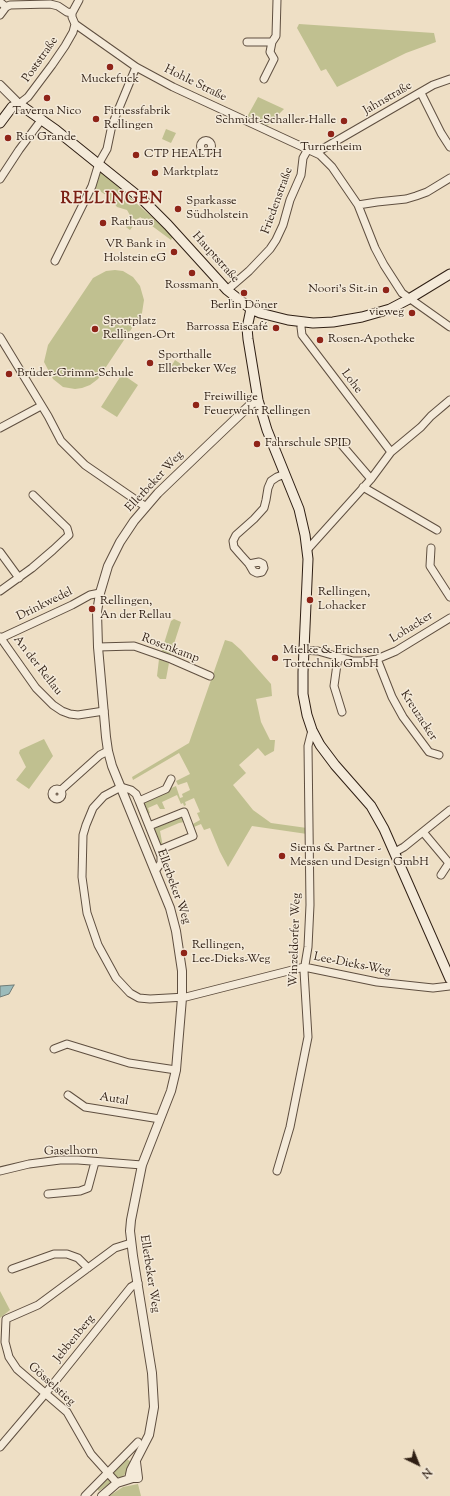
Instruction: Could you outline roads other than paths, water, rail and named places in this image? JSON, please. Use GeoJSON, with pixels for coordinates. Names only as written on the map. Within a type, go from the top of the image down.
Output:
{"type":"FeatureCollection","features":[{"type":"Feature","properties":{"kind":"main road","name":"Hauptstraße"},"geometry":{"type":"LineString","coordinates":[[19,104],[42,119],[99,163],[155,211],[227,290],[251,310],[302,322],[334,322],[362,317],[390,309],[410,299],[450,274]]}},
{"type":"Feature","properties":{"kind":"main road"},"geometry":{"type":"LineString","coordinates":[[0,124],[12,107],[19,104]]}},
{"type":"Feature","properties":{"kind":"main road"},"geometry":{"type":"LineString","coordinates":[[251,310],[247,328],[258,400],[267,430],[302,521],[307,550],[303,650],[303,694],[306,710],[312,730],[327,755],[371,806],[384,829],[450,979]]}},
{"type":"Feature","properties":{"kind":"street"},"geometry":{"type":"LineString","coordinates":[[75,24],[72,13],[79,0]]}},
{"type":"Feature","properties":{"kind":"street"},"geometry":{"type":"LineString","coordinates":[[264,79],[274,59],[270,52],[272,42],[276,36],[277,0]]}},
{"type":"Feature","properties":{"kind":"street"},"geometry":{"type":"LineString","coordinates":[[0,2],[6,7]]}},
{"type":"Feature","properties":{"kind":"street"},"geometry":{"type":"LineString","coordinates":[[0,15],[6,7],[14,5],[55,2],[67,12],[72,13]]}},
{"type":"Feature","properties":{"kind":"street","name":"Hohle Straße"},"geometry":{"type":"LineString","coordinates":[[75,24],[136,67],[173,88],[317,153],[332,167],[358,206],[375,248],[402,293],[450,326]]}},
{"type":"Feature","properties":{"kind":"street","name":"Poststraße"},"geometry":{"type":"LineString","coordinates":[[19,104],[28,97],[52,65],[68,42],[75,24]]}},
{"type":"Feature","properties":{"kind":"street"},"geometry":{"type":"LineString","coordinates":[[247,42],[272,42]]}},
{"type":"Feature","properties":{"kind":"street"},"geometry":{"type":"LineString","coordinates":[[55,261],[67,235],[84,205],[92,186],[99,163],[107,149],[110,134],[120,104],[136,67]]}},
{"type":"Feature","properties":{"kind":"street","name":"Jahnstraße"},"geometry":{"type":"LineString","coordinates":[[317,153],[422,93],[433,85],[450,79]]}},
{"type":"Feature","properties":{"kind":"street","name":"Hauptstraße"},"geometry":{"type":"LineString","coordinates":[[0,85],[19,104]]}},
{"type":"Feature","properties":{"kind":"street"},"geometry":{"type":"LineString","coordinates":[[422,93],[441,133],[450,147]]}},
{"type":"Feature","properties":{"kind":"street"},"geometry":{"type":"LineString","coordinates":[[0,179],[42,119]]}},
{"type":"Feature","properties":{"kind":"street","name":"Friedenstraße"},"geometry":{"type":"LineString","coordinates":[[227,290],[249,271],[270,249],[276,240],[283,225],[290,200],[301,175],[303,158],[308,149]]}},
{"type":"Feature","properties":{"kind":"street"},"geometry":{"type":"LineString","coordinates":[[358,206],[377,202],[406,199],[416,196],[450,178]]}},
{"type":"Feature","properties":{"kind":"street","name":"Lohe"},"geometry":{"type":"LineString","coordinates":[[302,322],[302,335],[392,452]]}},
{"type":"Feature","properties":{"kind":"street"},"geometry":{"type":"LineString","coordinates":[[0,337],[61,441],[85,466],[146,507]]}},
{"type":"Feature","properties":{"kind":"street","name":"Ellerbeker Weg"},"geometry":{"type":"LineString","coordinates":[[129,1479],[131,1470],[149,1435],[154,1407],[152,1373],[131,1242],[131,1220],[142,1165],[171,1091],[176,1070],[182,998],[182,971],[176,931],[170,908],[108,751],[98,647],[97,612],[100,593],[108,566],[115,550],[146,507],[224,429],[250,405],[258,400]]}},
{"type":"Feature","properties":{"kind":"street"},"geometry":{"type":"LineString","coordinates":[[307,550],[392,452],[450,400]]}},
{"type":"Feature","properties":{"kind":"street"},"geometry":{"type":"LineString","coordinates":[[0,428],[41,406]]}},
{"type":"Feature","properties":{"kind":"street"},"geometry":{"type":"LineString","coordinates":[[341,444],[371,478]]}},
{"type":"Feature","properties":{"kind":"street"},"geometry":{"type":"LineString","coordinates":[[249,564],[234,547],[233,540],[236,535],[264,508],[271,481],[285,474]]}},
{"type":"Feature","properties":{"kind":"street"},"geometry":{"type":"LineString","coordinates":[[363,487],[437,530]]}},
{"type":"Feature","properties":{"kind":"street"},"geometry":{"type":"LineString","coordinates":[[0,591],[19,578],[69,535],[67,528],[33,495]]}},
{"type":"Feature","properties":{"kind":"street"},"geometry":{"type":"LineString","coordinates":[[431,548],[430,566],[450,597]]}},
{"type":"Feature","properties":{"kind":"street"},"geometry":{"type":"LineString","coordinates":[[0,552],[19,578]]}},
{"type":"Feature","properties":{"kind":"street","name":"Drinkwedel"},"geometry":{"type":"LineString","coordinates":[[0,638],[65,608],[90,594],[100,593]]}},
{"type":"Feature","properties":{"kind":"street","name":"Lohacker"},"geometry":{"type":"LineString","coordinates":[[303,650],[318,651],[353,661],[377,659],[396,651],[450,618]]}},
{"type":"Feature","properties":{"kind":"street","name":"An der Rellau"},"geometry":{"type":"LineString","coordinates":[[0,638],[36,688],[53,705],[62,711],[78,715],[104,711]]}},
{"type":"Feature","properties":{"kind":"street","name":"Rosenkamp"},"geometry":{"type":"LineString","coordinates":[[98,647],[134,646],[158,654],[210,676]]}},
{"type":"Feature","properties":{"kind":"street"},"geometry":{"type":"LineString","coordinates":[[338,657],[334,686],[342,712]]}},
{"type":"Feature","properties":{"kind":"street","name":"Kreuzacker"},"geometry":{"type":"LineString","coordinates":[[377,659],[392,697],[403,717],[429,752],[439,755]]}},
{"type":"Feature","properties":{"kind":"street","name":"Winzeldorfer Weg"},"geometry":{"type":"LineString","coordinates":[[277,1171],[290,1127],[308,1037],[304,967],[308,947],[309,919],[308,746],[312,730]]}},
{"type":"Feature","properties":{"kind":"street"},"geometry":{"type":"LineString","coordinates":[[61,790],[100,755],[108,751]]}},
{"type":"Feature","properties":{"kind":"street"},"geometry":{"type":"LineString","coordinates":[[139,801],[166,789],[171,779]]}},
{"type":"Feature","properties":{"kind":"street"},"geometry":{"type":"LineString","coordinates":[[121,787],[131,790],[136,794],[150,826],[162,860],[155,871]]}},
{"type":"Feature","properties":{"kind":"street","name":"Lee-Dieks-Weg"},"geometry":{"type":"LineString","coordinates":[[121,787],[104,796],[93,808],[86,825],[82,845],[81,866],[87,913],[98,945],[116,978],[130,993],[139,998],[182,998],[304,967],[377,982],[433,988],[450,986]]}},
{"type":"Feature","properties":{"kind":"street"},"geometry":{"type":"LineString","coordinates":[[395,852],[404,847],[450,810]]}},
{"type":"Feature","properties":{"kind":"street"},"geometry":{"type":"LineString","coordinates":[[150,826],[184,812],[194,836],[159,850]]}},
{"type":"Feature","properties":{"kind":"street"},"geometry":{"type":"LineString","coordinates":[[423,832],[450,863],[441,875]]}},
{"type":"Feature","properties":{"kind":"street"},"geometry":{"type":"LineString","coordinates":[[54,1049],[67,1044],[128,1063],[176,1070]]}},
{"type":"Feature","properties":{"kind":"street","name":"Autal"},"geometry":{"type":"LineString","coordinates":[[68,1095],[86,1107],[160,1118]]}},
{"type":"Feature","properties":{"kind":"street","name":"Gaselhorn"},"geometry":{"type":"LineString","coordinates":[[0,1172],[29,1164],[60,1160],[142,1165]]}},
{"type":"Feature","properties":{"kind":"street"},"geometry":{"type":"LineString","coordinates":[[48,1194],[80,1191],[88,1188],[95,1162]]}},
{"type":"Feature","properties":{"kind":"street","name":"Gösselstieg"},"geometry":{"type":"LineString","coordinates":[[117,1483],[91,1454],[67,1412],[17,1369],[9,1357],[5,1342],[6,1319],[38,1305],[115,1248],[131,1242]]}},
{"type":"Feature","properties":{"kind":"street"},"geometry":{"type":"LineString","coordinates":[[12,1269],[54,1254],[67,1254],[78,1258],[88,1268]]}},
{"type":"Feature","properties":{"kind":"street","name":"Jebbenberg"},"geometry":{"type":"LineString","coordinates":[[0,1447],[45,1394],[131,1287],[138,1283]]}},
{"type":"Feature","properties":{"kind":"street"},"geometry":{"type":"LineString","coordinates":[[85,1496],[138,1442]]}},
{"type":"Feature","properties":{"kind":"street"},"geometry":{"type":"LineString","coordinates":[[102,1496],[117,1483],[138,1478],[136,1462]]}},
{"type":"Feature","properties":{"kind":"water"},"geometry":{"type":"Polygon","coordinates":[[[14,985],[9,994],[0,997],[0,986],[14,985]]]}},
{"type":"Feature","properties":{"kind":"place","name":"Muckefuck"},"geometry":{"type":"Point","coordinates":[110,67]}},
{"type":"Feature","properties":{"kind":"place","name":"Taverna Nico"},"geometry":{"type":"Point","coordinates":[47,98]}},
{"type":"Feature","properties":{"kind":"place","name":"Fitnessfabrik Rellingen"},"geometry":{"type":"Point","coordinates":[96,119]}},
{"type":"Feature","properties":{"kind":"place","name":"Schmidt-Schaller-Halle"},"geometry":{"type":"Point","coordinates":[344,121]}},
{"type":"Feature","properties":{"kind":"place","name":"Turnerheim"},"geometry":{"type":"Point","coordinates":[331,134]}},
{"type":"Feature","properties":{"kind":"place","name":"Rio Grande"},"geometry":{"type":"Point","coordinates":[8,138]}},
{"type":"Feature","properties":{"kind":"place","name":"CTP HEALTH"},"geometry":{"type":"Point","coordinates":[136,155]}},
{"type":"Feature","properties":{"kind":"place","name":"Marktplatz"},"geometry":{"type":"Point","coordinates":[155,173]}},
{"type":"Feature","properties":{"kind":"place","name":"Sparkasse Südholstein"},"geometry":{"type":"Point","coordinates":[178,209]}},
{"type":"Feature","properties":{"kind":"place","name":"Rathaus"},"geometry":{"type":"Point","coordinates":[103,223]}},
{"type":"Feature","properties":{"kind":"place","name":"VR Bank in Holstein eG"},"geometry":{"type":"Point","coordinates":[174,252]}},
{"type":"Feature","properties":{"kind":"place","name":"Rossmann"},"geometry":{"type":"Point","coordinates":[192,273]}},
{"type":"Feature","properties":{"kind":"place","name":"Noori's Sit-in"},"geometry":{"type":"Point","coordinates":[386,290]}},
{"type":"Feature","properties":{"kind":"place","name":"Berlin Döner"},"geometry":{"type":"Point","coordinates":[244,293]}},
{"type":"Feature","properties":{"kind":"place","name":"vieweg"},"geometry":{"type":"Point","coordinates":[412,313]}},
{"type":"Feature","properties":{"kind":"place","name":"Barrossa Eiscafé"},"geometry":{"type":"Point","coordinates":[276,328]}},
{"type":"Feature","properties":{"kind":"place","name":"Sportplatz Rellingen-Ort"},"geometry":{"type":"Point","coordinates":[95,329]}},
{"type":"Feature","properties":{"kind":"place","name":"Rosen-Apotheke"},"geometry":{"type":"Point","coordinates":[320,340]}},
{"type":"Feature","properties":{"kind":"place","name":"Sporthalle Ellerbeker Weg"},"geometry":{"type":"Point","coordinates":[150,363]}},
{"type":"Feature","properties":{"kind":"place","name":"Brüder-Grimm-Schule"},"geometry":{"type":"Point","coordinates":[9,374]}},
{"type":"Feature","properties":{"kind":"place","name":"Freiwillige Feuerwehr Rellingen"},"geometry":{"type":"Point","coordinates":[196,405]}},
{"type":"Feature","properties":{"kind":"place","name":"Fahrschule SPID"},"geometry":{"type":"Point","coordinates":[257,444]}},
{"type":"Feature","properties":{"kind":"place","name":"Rellingen, Lohacker"},"geometry":{"type":"Point","coordinates":[310,600]}},
{"type":"Feature","properties":{"kind":"place","name":"Rellingen, An der Rellau"},"geometry":{"type":"Point","coordinates":[92,609]}},
{"type":"Feature","properties":{"kind":"place","name":"Mielke & Erichsen Tortechnik GmbH"},"geometry":{"type":"Point","coordinates":[275,658]}},
{"type":"Feature","properties":{"kind":"place","name":"Siems & Partner - Messen und Design GmbH"},"geometry":{"type":"Point","coordinates":[282,856]}},
{"type":"Feature","properties":{"kind":"place","name":"Rellingen, Lee-Dieks-Weg"},"geometry":{"type":"Point","coordinates":[184,953]}},
{"type":"Feature","properties":{"kind":"district","name":"RELLINGEN"},"geometry":{"type":"Point","coordinates":[112,200]}}]}
